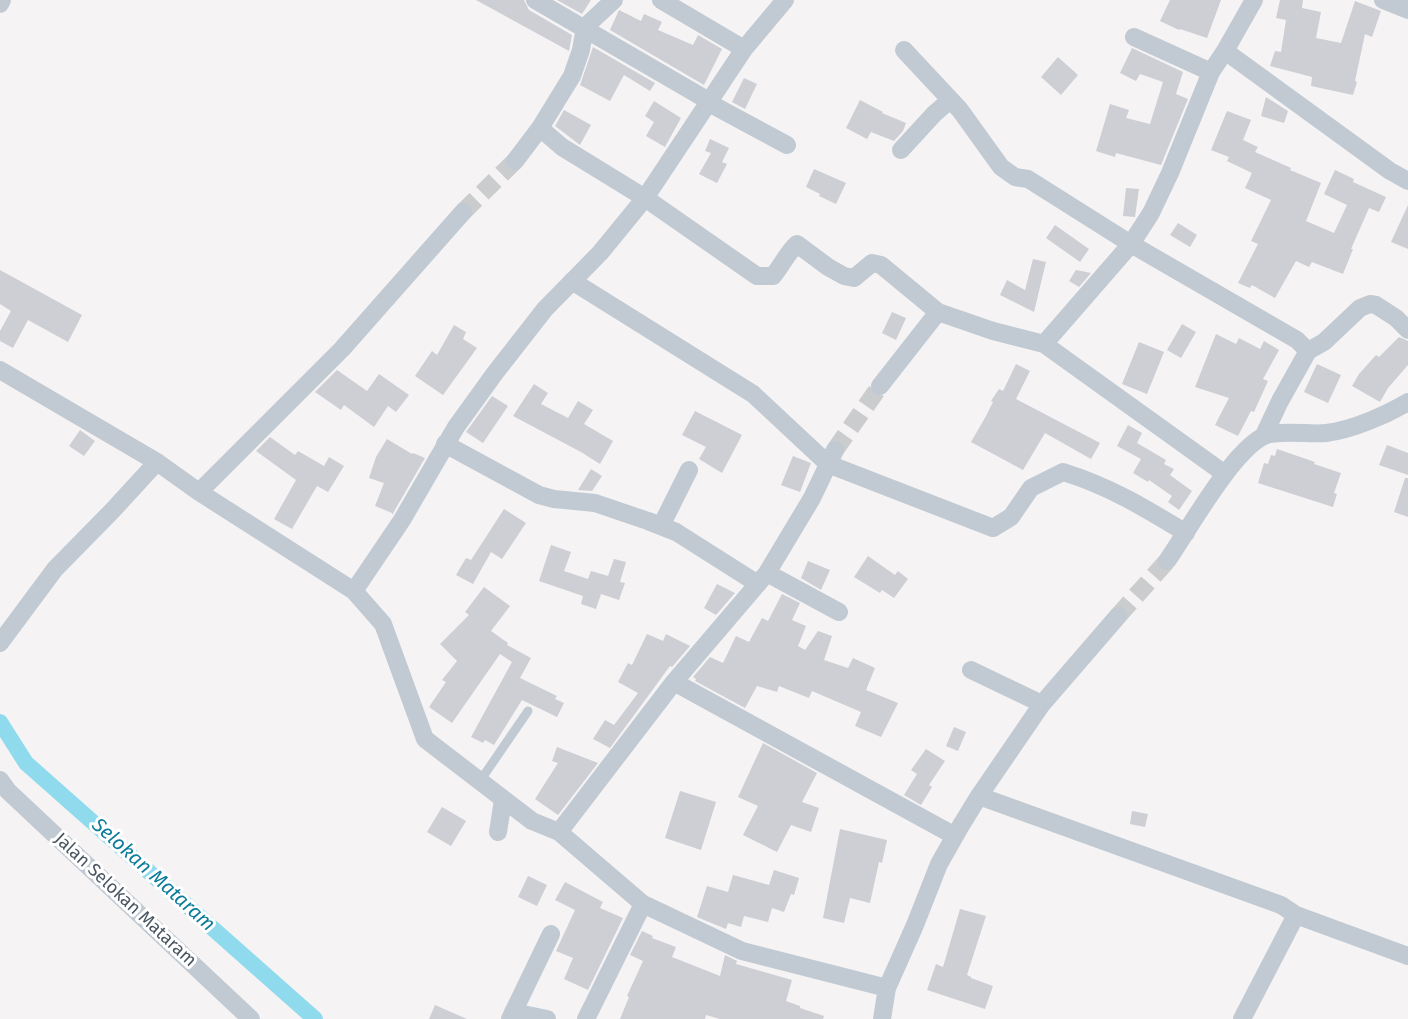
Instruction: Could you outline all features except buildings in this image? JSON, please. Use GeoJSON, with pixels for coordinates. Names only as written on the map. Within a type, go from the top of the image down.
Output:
{"type":"FeatureCollection","features":[{"type":"Feature","properties":{"kind":"street"},"geometry":{"type":"LineString","coordinates":[[535,0],[585,27],[709,103],[788,145]]}},
{"type":"Feature","properties":{"kind":"street"},"geometry":{"type":"LineString","coordinates":[[515,161],[540,128],[572,76],[581,50],[585,27],[614,0]]}},
{"type":"Feature","properties":{"kind":"street"},"geometry":{"type":"LineString","coordinates":[[661,0],[744,49]]}},
{"type":"Feature","properties":{"kind":"street"},"geometry":{"type":"LineString","coordinates":[[354,591],[402,520],[445,444],[495,373],[545,309],[600,253],[645,198],[744,49],[785,0]]}},
{"type":"Feature","properties":{"kind":"street"},"geometry":{"type":"LineString","coordinates":[[1044,344],[1131,244],[1151,213],[1170,173],[1211,72],[1226,51],[1254,0]]}},
{"type":"Feature","properties":{"kind":"street"},"geometry":{"type":"LineString","coordinates":[[1383,0],[1408,10]]}},
{"type":"Feature","properties":{"kind":"street"},"geometry":{"type":"LineString","coordinates":[[1406,0],[1405,5],[1408,10]]}},
{"type":"Feature","properties":{"kind":"street"},"geometry":{"type":"LineString","coordinates":[[1134,37],[1211,72]]}},
{"type":"Feature","properties":{"kind":"street"},"geometry":{"type":"LineString","coordinates":[[904,50],[950,100],[1001,167],[1016,177],[1028,179],[1131,244],[1297,340],[1308,351]]}},
{"type":"Feature","properties":{"kind":"street"},"geometry":{"type":"LineString","coordinates":[[1226,51],[1390,171],[1408,181]]}},
{"type":"Feature","properties":{"kind":"street"},"geometry":{"type":"LineString","coordinates":[[901,150],[950,100]]}},
{"type":"Feature","properties":{"kind":"street"},"geometry":{"type":"LineString","coordinates":[[540,128],[562,147],[645,198],[757,276],[773,276],[797,244],[844,276],[854,278],[872,263],[880,265],[938,312],[993,331],[1044,344],[1225,474]]}},
{"type":"Feature","properties":{"kind":"street"},"geometry":{"type":"LineString","coordinates":[[199,492],[342,349],[463,212]]}},
{"type":"Feature","properties":{"kind":"street"},"geometry":{"type":"LineString","coordinates":[[572,282],[753,394],[832,457],[993,528],[1011,517],[1031,488],[1062,472],[1093,481],[1186,533]]}},
{"type":"Feature","properties":{"kind":"street"},"geometry":{"type":"LineString","coordinates":[[1167,561],[1225,474],[1249,447],[1264,435],[1308,351],[1324,342],[1360,308],[1370,304],[1376,305],[1396,318],[1408,330]]}},
{"type":"Feature","properties":{"kind":"street"},"geometry":{"type":"LineString","coordinates":[[880,386],[938,312]]}},
{"type":"Feature","properties":{"kind":"street"},"geometry":{"type":"LineString","coordinates":[[0,370],[157,462],[199,492],[354,591],[383,624],[425,739],[532,821],[559,831],[643,904],[742,951],[887,988]]}},
{"type":"Feature","properties":{"kind":"street"},"geometry":{"type":"LineString","coordinates":[[1264,435],[1326,433],[1353,427],[1408,402]]}},
{"type":"Feature","properties":{"kind":"street"},"geometry":{"type":"LineString","coordinates":[[445,444],[539,495],[615,508],[676,532],[763,579],[839,612]]}},
{"type":"Feature","properties":{"kind":"street"},"geometry":{"type":"LineString","coordinates":[[559,831],[674,682],[763,579],[812,498],[832,457]]}},
{"type":"Feature","properties":{"kind":"street"},"geometry":{"type":"LineString","coordinates":[[0,643],[55,569],[157,462]]}},
{"type":"Feature","properties":{"kind":"street"},"geometry":{"type":"LineString","coordinates":[[661,526],[689,470]]}},
{"type":"Feature","properties":{"kind":"street"},"geometry":{"type":"LineString","coordinates":[[882,1019],[887,988],[939,864],[955,836],[979,796],[1042,704],[1118,616]]}},
{"type":"Feature","properties":{"kind":"street"},"geometry":{"type":"LineString","coordinates":[[971,670],[1042,704]]}},
{"type":"Feature","properties":{"kind":"street"},"geometry":{"type":"LineString","coordinates":[[674,682],[955,836]]}},
{"type":"Feature","properties":{"kind":"street","name":"Jalan Selokan Mataram"},"geometry":{"type":"LineString","coordinates":[[0,780],[8,791],[251,1019]]}},
{"type":"Feature","properties":{"kind":"street"},"geometry":{"type":"LineString","coordinates":[[979,796],[1281,905],[1296,915],[1408,956]]}},
{"type":"Feature","properties":{"kind":"street"},"geometry":{"type":"LineString","coordinates":[[498,832],[503,800]]}},
{"type":"Feature","properties":{"kind":"street"},"geometry":{"type":"LineString","coordinates":[[586,1019],[643,904]]}},
{"type":"Feature","properties":{"kind":"street"},"geometry":{"type":"LineString","coordinates":[[1242,1019],[1296,915]]}},
{"type":"Feature","properties":{"kind":"street"},"geometry":{"type":"LineString","coordinates":[[547,1019],[511,1016],[551,934]]}},
{"type":"Feature","properties":{"kind":"lane"},"geometry":{"type":"LineString","coordinates":[[480,781],[528,711]]}},
{"type":"Feature","properties":{"kind":"waterway","name":"Selokan Mataram"},"geometry":{"type":"LineString","coordinates":[[0,722],[26,763],[315,1019]]}},
{"type":"Feature","properties":{"kind":"tunnel"},"geometry":{"type":"LineString","coordinates":[[463,212],[515,161]]}},
{"type":"Feature","properties":{"kind":"tunnel"},"geometry":{"type":"LineString","coordinates":[[835,450],[880,386]]}},
{"type":"Feature","properties":{"kind":"tunnel"},"geometry":{"type":"LineString","coordinates":[[1118,616],[1167,561]]}}]}
